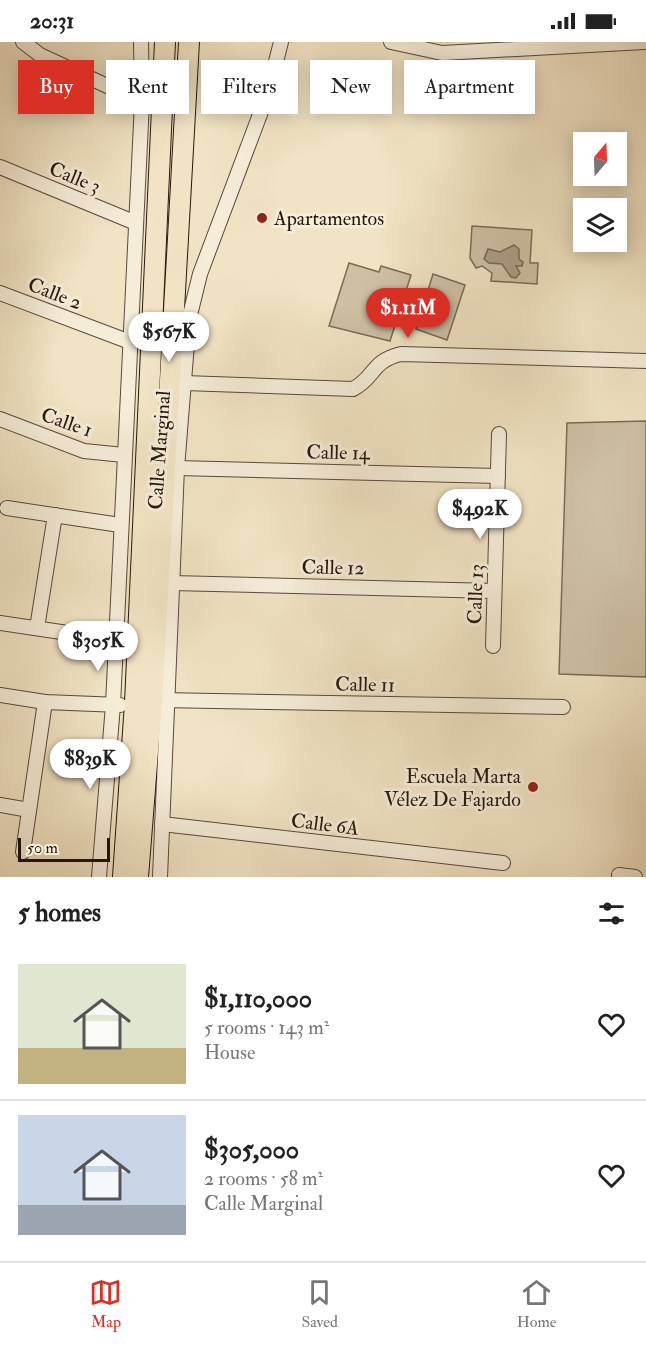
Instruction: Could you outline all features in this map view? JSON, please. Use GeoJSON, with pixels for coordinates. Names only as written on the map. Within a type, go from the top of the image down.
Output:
{"type":"FeatureCollection","features":[{"type":"Feature","properties":{"kind":"highway"},"geometry":{"type":"LineString","coordinates":[[123,877],[151,701],[165,42]]}},
{"type":"Feature","properties":{"kind":"highway"},"geometry":{"type":"LineString","coordinates":[[138,877],[151,701],[189,42]]}},
{"type":"Feature","properties":{"kind":"street"},"geometry":{"type":"LineString","coordinates":[[23,42],[40,55],[106,85]]}},
{"type":"Feature","properties":{"kind":"street","name":"Calle Marginal"},"geometry":{"type":"LineString","coordinates":[[141,42],[141,60]]}},
{"type":"Feature","properties":{"kind":"street","name":"Calle Marginal"},"geometry":{"type":"LineString","coordinates":[[160,877],[162,824],[151,701],[171,583],[177,468],[189,319],[200,274],[268,93],[281,42]]}},
{"type":"Feature","properties":{"kind":"street"},"geometry":{"type":"LineString","coordinates":[[391,42],[442,53],[644,42]]}},
{"type":"Feature","properties":{"kind":"street","name":"Calle Marginal"},"geometry":{"type":"LineString","coordinates":[[99,877],[113,705],[141,114]]}},
{"type":"Feature","properties":{"kind":"street","name":"Calle 3"},"geometry":{"type":"LineString","coordinates":[[0,167],[136,223]]}},
{"type":"Feature","properties":{"kind":"street","name":"Calle 2"},"geometry":{"type":"LineString","coordinates":[[0,293],[130,342]]}},
{"type":"Feature","properties":{"kind":"street"},"geometry":{"type":"LineString","coordinates":[[184,383],[353,389],[361,385],[382,360],[401,354],[646,361]]}},
{"type":"Feature","properties":{"kind":"street","name":"Calle 1"},"geometry":{"type":"LineString","coordinates":[[0,419],[84,451],[124,455]]}},
{"type":"Feature","properties":{"kind":"street","name":"Calle 13"},"geometry":{"type":"LineString","coordinates":[[493,646],[499,435]]}},
{"type":"Feature","properties":{"kind":"street","name":"Calle 14"},"geometry":{"type":"LineString","coordinates":[[177,468],[498,476]]}},
{"type":"Feature","properties":{"kind":"street"},"geometry":{"type":"LineString","coordinates":[[7,508],[120,525]]}},
{"type":"Feature","properties":{"kind":"street"},"geometry":{"type":"LineString","coordinates":[[37,628],[55,515]]}},
{"type":"Feature","properties":{"kind":"street","name":"Calle 12"},"geometry":{"type":"LineString","coordinates":[[171,583],[494,591]]}},
{"type":"Feature","properties":{"kind":"street"},"geometry":{"type":"LineString","coordinates":[[0,622],[115,640]]}},
{"type":"Feature","properties":{"kind":"street","name":"Calle 11"},"geometry":{"type":"LineString","coordinates":[[0,695],[45,702],[113,705],[151,701],[563,707]]}},
{"type":"Feature","properties":{"kind":"street"},"geometry":{"type":"LineString","coordinates":[[22,852],[45,702]]}},
{"type":"Feature","properties":{"kind":"street"},"geometry":{"type":"LineString","coordinates":[[0,805],[29,810]]}},
{"type":"Feature","properties":{"kind":"street","name":"Calle 6A"},"geometry":{"type":"LineString","coordinates":[[162,824],[483,863],[503,863]]}},
{"type":"Feature","properties":{"kind":"street"},"geometry":{"type":"LineString","coordinates":[[619,875],[635,877]]}},
{"type":"Feature","properties":{"kind":"shaded area"},"geometry":{"type":"Polygon","coordinates":[[[472,226],[532,230],[530,263],[538,263],[537,284],[491,281],[492,273],[482,266],[476,268],[470,258],[472,226]]]}},
{"type":"Feature","properties":{"kind":"shaded area"},"geometry":{"type":"Polygon","coordinates":[[[514,245],[519,249],[519,259],[523,262],[522,266],[516,266],[520,273],[516,278],[511,277],[502,264],[489,263],[484,259],[488,249],[500,252],[514,245]]]}},
{"type":"Feature","properties":{"kind":"shaded area"},"geometry":{"type":"Polygon","coordinates":[[[349,263],[379,272],[381,266],[411,275],[390,341],[329,326],[349,263]]]}},
{"type":"Feature","properties":{"kind":"shaded area"},"geometry":{"type":"Polygon","coordinates":[[[433,274],[465,285],[447,340],[416,329],[433,274]]]}},
{"type":"Feature","properties":{"kind":"shaded area"},"geometry":{"type":"Polygon","coordinates":[[[646,421],[646,677],[559,674],[567,423],[646,421]]]}},
{"type":"Feature","properties":{"kind":"place","name":"Apartamentos"},"geometry":{"type":"Point","coordinates":[262,218]}},
{"type":"Feature","properties":{"kind":"place","name":"Escuela Marta Vélez De Fajardo"},"geometry":{"type":"Point","coordinates":[533,787]}}]}
